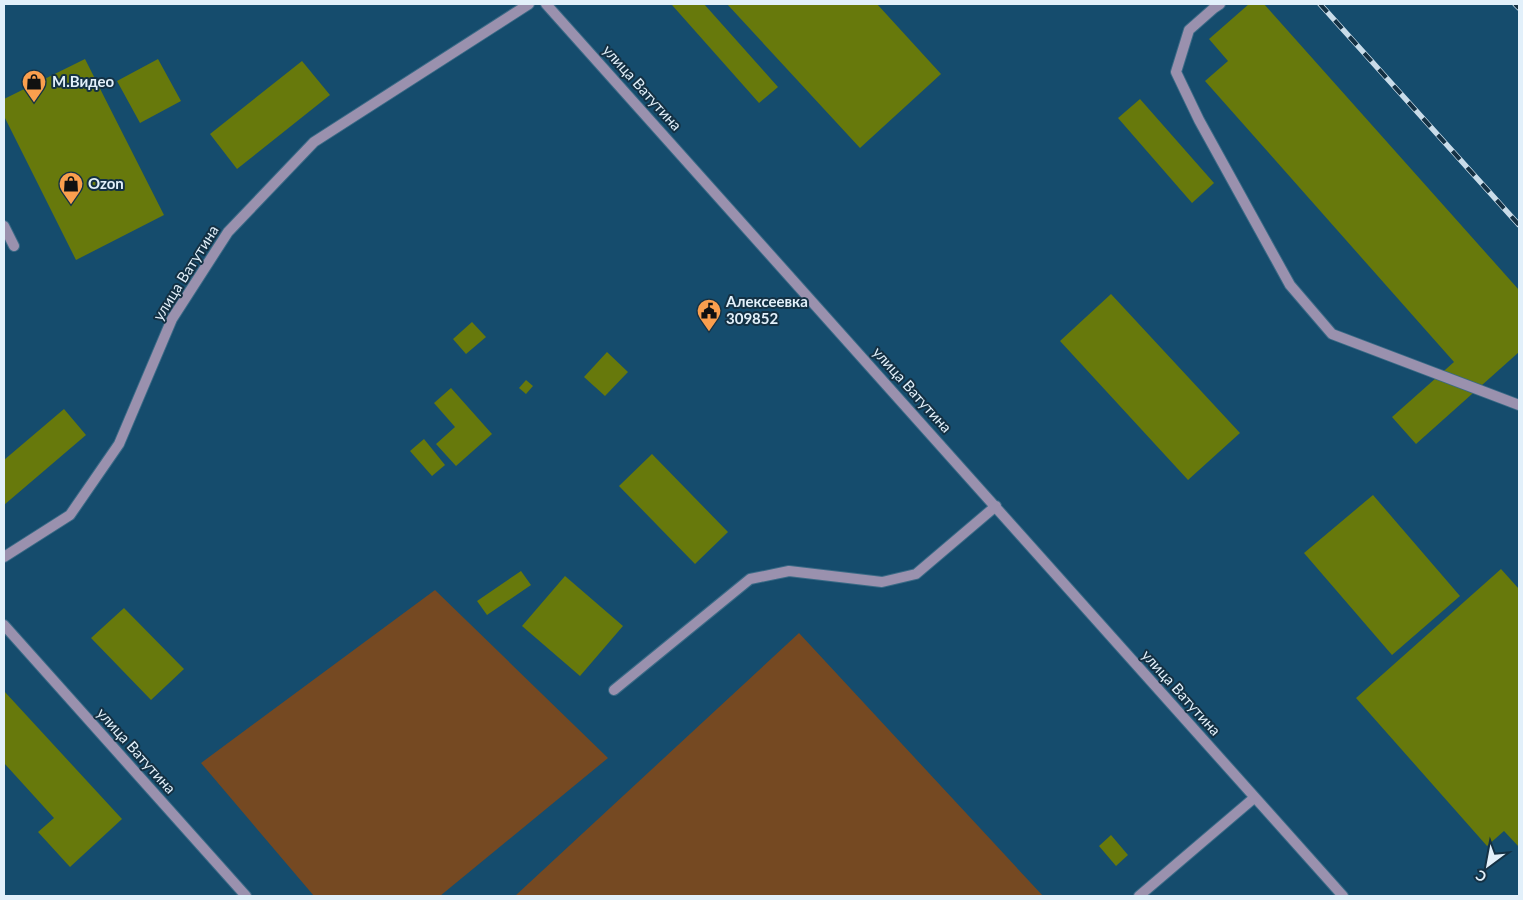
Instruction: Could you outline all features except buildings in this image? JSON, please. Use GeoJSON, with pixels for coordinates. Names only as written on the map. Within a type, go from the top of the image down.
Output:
{"type":"FeatureCollection","features":[{"type":"Feature","properties":{"kind":"street","name":"улица Ватутина"},"geometry":{"type":"LineString","coordinates":[[4,557],[70,515],[119,444],[172,320],[228,232],[314,142],[529,4]]}},
{"type":"Feature","properties":{"kind":"street","name":"улица Ватутина"},"geometry":{"type":"LineString","coordinates":[[546,4],[1343,896]]}},
{"type":"Feature","properties":{"kind":"street"},"geometry":{"type":"LineString","coordinates":[[1220,4],[1190,30],[1176,72],[1199,120],[1290,285],[1332,334],[1519,405]]}},
{"type":"Feature","properties":{"kind":"street"},"geometry":{"type":"LineString","coordinates":[[4,226],[14,246]]}},
{"type":"Feature","properties":{"kind":"street"},"geometry":{"type":"LineString","coordinates":[[614,690],[750,579],[789,571],[882,582],[916,574],[996,506]]}},
{"type":"Feature","properties":{"kind":"street","name":"улица Ватутина"},"geometry":{"type":"LineString","coordinates":[[4,625],[246,896]]}},
{"type":"Feature","properties":{"kind":"street"},"geometry":{"type":"LineString","coordinates":[[1139,896],[1254,798]]}},
{"type":"Feature","properties":{"kind":"shaded area"},"geometry":{"type":"Polygon","coordinates":[[[435,590],[608,758],[440,896],[314,896],[201,763],[435,590]]]}},
{"type":"Feature","properties":{"kind":"shaded area"},"geometry":{"type":"Polygon","coordinates":[[[799,633],[1043,896],[515,896],[799,633]]]}},
{"type":"Feature","properties":{"kind":"railway"},"geometry":{"type":"LineString","coordinates":[[1320,4],[1519,225]]}},
{"type":"Feature","properties":{"kind":"railway"},"geometry":{"type":"LineString","coordinates":[[1515,4],[1519,8]]}},
{"type":"Feature","properties":{"kind":"place","name":"М.Видео"},"geometry":{"type":"Point","coordinates":[34,103]}},
{"type":"Feature","properties":{"kind":"place","name":"Ozon"},"geometry":{"type":"Point","coordinates":[71,205]}},
{"type":"Feature","properties":{"kind":"place","name":"Алексеевка 309852"},"geometry":{"type":"Point","coordinates":[709,332]}}]}
